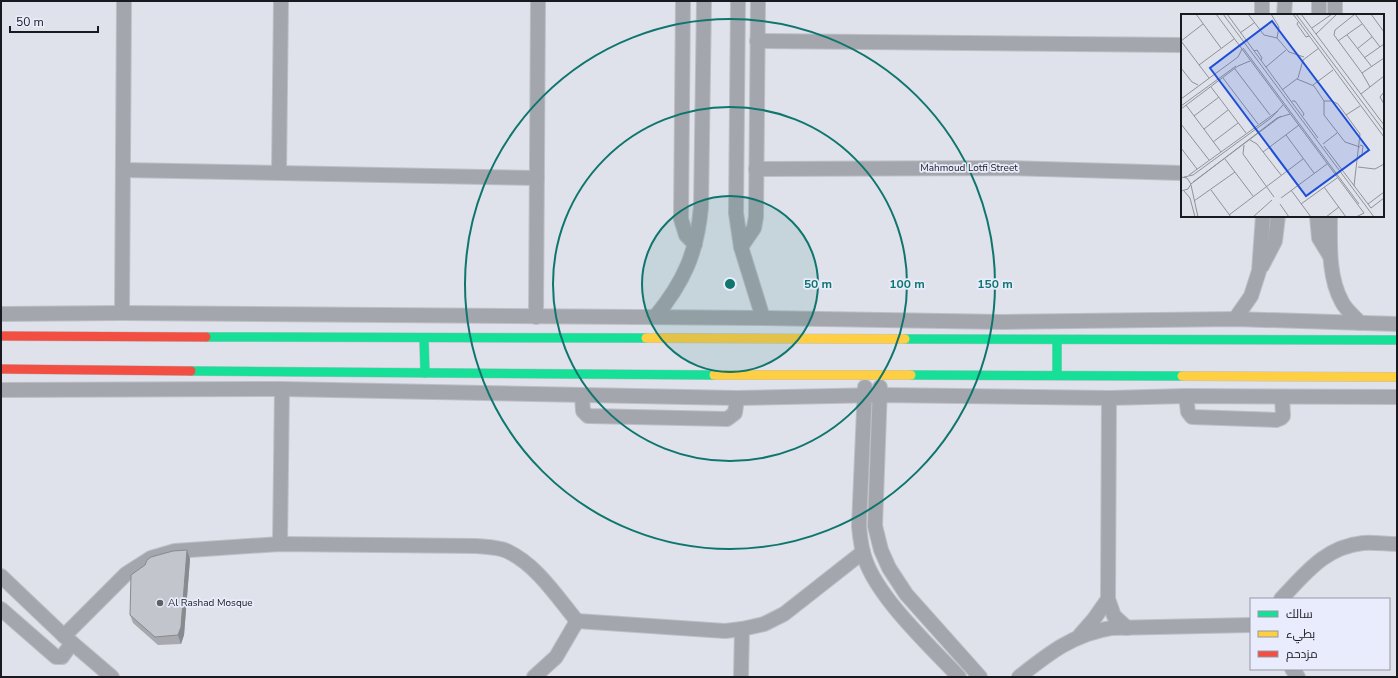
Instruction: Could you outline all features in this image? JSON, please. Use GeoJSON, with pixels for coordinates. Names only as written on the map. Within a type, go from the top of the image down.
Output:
{"type":"FeatureCollection","features":[{"type":"Feature","properties":{"kind":"street"},"geometry":{"type":"LineString","coordinates":[[122,313],[124,1]]}},
{"type":"Feature","properties":{"kind":"street"},"geometry":{"type":"LineString","coordinates":[[279,173],[281,1]]}},
{"type":"Feature","properties":{"kind":"street"},"geometry":{"type":"LineString","coordinates":[[536,317],[538,1]]}},
{"type":"Feature","properties":{"kind":"street"},"geometry":{"type":"LineString","coordinates":[[684,1],[681,219],[686,235],[695,244]]}},
{"type":"Feature","properties":{"kind":"street"},"geometry":{"type":"LineString","coordinates":[[655,317],[672,296],[684,276],[695,244],[701,207],[704,1]]}},
{"type":"Feature","properties":{"kind":"street"},"geometry":{"type":"LineString","coordinates":[[738,1],[736,213],[741,247],[763,318]]}},
{"type":"Feature","properties":{"kind":"street"},"geometry":{"type":"LineString","coordinates":[[741,247],[754,228],[756,217],[758,1]]}},
{"type":"Feature","properties":{"kind":"street"},"geometry":{"type":"LineString","coordinates":[[1262,1],[1262,14]]}},
{"type":"Feature","properties":{"kind":"street"},"geometry":{"type":"LineString","coordinates":[[1284,14],[1285,1]]}},
{"type":"Feature","properties":{"kind":"street"},"geometry":{"type":"LineString","coordinates":[[1319,1],[1319,14]]}},
{"type":"Feature","properties":{"kind":"street"},"geometry":{"type":"LineString","coordinates":[[1335,1],[1335,14]]}},
{"type":"Feature","properties":{"kind":"street"},"geometry":{"type":"LineString","coordinates":[[757,41],[1181,45]]}},
{"type":"Feature","properties":{"kind":"street","name":"Mahmoud Lotfi Street"},"geometry":{"type":"LineString","coordinates":[[756,169],[1005,168],[1181,172]]}},
{"type":"Feature","properties":{"kind":"street"},"geometry":{"type":"LineString","coordinates":[[123,170],[537,178]]}},
{"type":"Feature","properties":{"kind":"street"},"geometry":{"type":"LineString","coordinates":[[1259,271],[1263,217]]}},
{"type":"Feature","properties":{"kind":"street"},"geometry":{"type":"LineString","coordinates":[[1235,318],[1251,296],[1259,271],[1275,241],[1278,217]]}},
{"type":"Feature","properties":{"kind":"street"},"geometry":{"type":"LineString","coordinates":[[1317,217],[1319,238],[1330,256]]}},
{"type":"Feature","properties":{"kind":"street"},"geometry":{"type":"LineString","coordinates":[[1330,217],[1330,256],[1336,290],[1343,303],[1360,323]]}},
{"type":"Feature","properties":{"kind":"street"},"geometry":{"type":"LineString","coordinates":[[1,314],[122,313],[655,317],[1003,322],[1235,318],[1397,324]]}},
{"type":"Feature","properties":{"kind":"street"},"geometry":{"type":"LineString","coordinates":[[1,336],[1397,340]]}},
{"type":"Feature","properties":{"kind":"street"},"geometry":{"type":"LineString","coordinates":[[424,338],[425,373]]}},
{"type":"Feature","properties":{"kind":"street"},"geometry":{"type":"LineString","coordinates":[[1057,340],[1057,375]]}},
{"type":"Feature","properties":{"kind":"street"},"geometry":{"type":"LineString","coordinates":[[1,369],[425,373],[1397,377]]}},
{"type":"Feature","properties":{"kind":"street"},"geometry":{"type":"LineString","coordinates":[[865,375],[859,526],[863,552],[874,578],[886,597],[958,677]]}},
{"type":"Feature","properties":{"kind":"street"},"geometry":{"type":"LineString","coordinates":[[880,375],[876,526],[882,550],[896,581],[980,677]]}},
{"type":"Feature","properties":{"kind":"street"},"geometry":{"type":"LineString","coordinates":[[1,390],[282,389],[737,398],[864,395],[1109,398],[1186,396],[1397,397]]}},
{"type":"Feature","properties":{"kind":"street"},"geometry":{"type":"LineString","coordinates":[[280,544],[282,389]]}},
{"type":"Feature","properties":{"kind":"street"},"geometry":{"type":"LineString","coordinates":[[582,396],[583,412],[588,416],[727,419],[735,413],[737,398]]}},
{"type":"Feature","properties":{"kind":"street"},"geometry":{"type":"LineString","coordinates":[[1186,396],[1188,412],[1192,417],[1276,420],[1283,416],[1282,397]]}},
{"type":"Feature","properties":{"kind":"street"},"geometry":{"type":"LineString","coordinates":[[1109,398],[1108,599],[1114,616],[1127,628]]}},
{"type":"Feature","properties":{"kind":"street"},"geometry":{"type":"LineString","coordinates":[[1282,598],[1324,556],[1343,547],[1364,543],[1397,544]]}},
{"type":"Feature","properties":{"kind":"street"},"geometry":{"type":"LineString","coordinates":[[1,609],[56,657],[62,657],[68,640],[126,574],[151,558],[175,551],[280,544],[476,546],[506,551],[525,563],[543,580],[577,621],[706,630],[742,629],[764,624],[784,614],[863,552]]}},
{"type":"Feature","properties":{"kind":"street"},"geometry":{"type":"LineString","coordinates":[[2,579],[68,640],[112,677]]}},
{"type":"Feature","properties":{"kind":"street"},"geometry":{"type":"LineString","coordinates":[[1078,636],[1108,599]]}},
{"type":"Feature","properties":{"kind":"street"},"geometry":{"type":"LineString","coordinates":[[903,615],[915,604]]}},
{"type":"Feature","properties":{"kind":"street"},"geometry":{"type":"LineString","coordinates":[[534,677],[556,657],[577,621]]}},
{"type":"Feature","properties":{"kind":"street"},"geometry":{"type":"LineString","coordinates":[[1019,677],[1041,659],[1078,636],[1094,631],[1127,628],[1250,625]]}},
{"type":"Feature","properties":{"kind":"street"},"geometry":{"type":"LineString","coordinates":[[741,677],[742,629]]}},
{"type":"Feature","properties":{"kind":"street"},"geometry":{"type":"LineString","coordinates":[[928,644],[941,633]]}},
{"type":"Feature","properties":{"kind":"building","name":"Al Rashad Mosque"},"geometry":{"type":"Polygon","coordinates":[[[187,550],[181,627],[178,635],[155,637],[130,615],[131,575],[145,565],[147,560],[151,557],[173,551],[187,550]]]}},
{"type":"Feature","properties":{"kind":"traffic: fast"},"geometry":{"type":"LineString","coordinates":[[206,337],[646,338]]}},
{"type":"Feature","properties":{"kind":"traffic: fast"},"geometry":{"type":"LineString","coordinates":[[424,338],[425,373]]}},
{"type":"Feature","properties":{"kind":"traffic: fast"},"geometry":{"type":"LineString","coordinates":[[905,339],[1397,340]]}},
{"type":"Feature","properties":{"kind":"traffic: fast"},"geometry":{"type":"LineString","coordinates":[[1057,341],[1057,375]]}},
{"type":"Feature","properties":{"kind":"traffic: fast"},"geometry":{"type":"LineString","coordinates":[[191,371],[714,375]]}},
{"type":"Feature","properties":{"kind":"traffic: fast"},"geometry":{"type":"LineString","coordinates":[[911,375],[1182,376]]}},
{"type":"Feature","properties":{"kind":"traffic: slow"},"geometry":{"type":"LineString","coordinates":[[646,338],[905,339]]}},
{"type":"Feature","properties":{"kind":"traffic: slow"},"geometry":{"type":"LineString","coordinates":[[714,375],[911,375]]}},
{"type":"Feature","properties":{"kind":"traffic: slow"},"geometry":{"type":"LineString","coordinates":[[1182,376],[1397,377]]}},
{"type":"Feature","properties":{"kind":"traffic: jam"},"geometry":{"type":"LineString","coordinates":[[1,336],[206,337]]}},
{"type":"Feature","properties":{"kind":"traffic: jam"},"geometry":{"type":"LineString","coordinates":[[1,369],[191,371]]}},
{"type":"Feature","properties":{"kind":"place","name":"Al Rashad Mosque"},"geometry":{"type":"Point","coordinates":[160,603]}}]}
